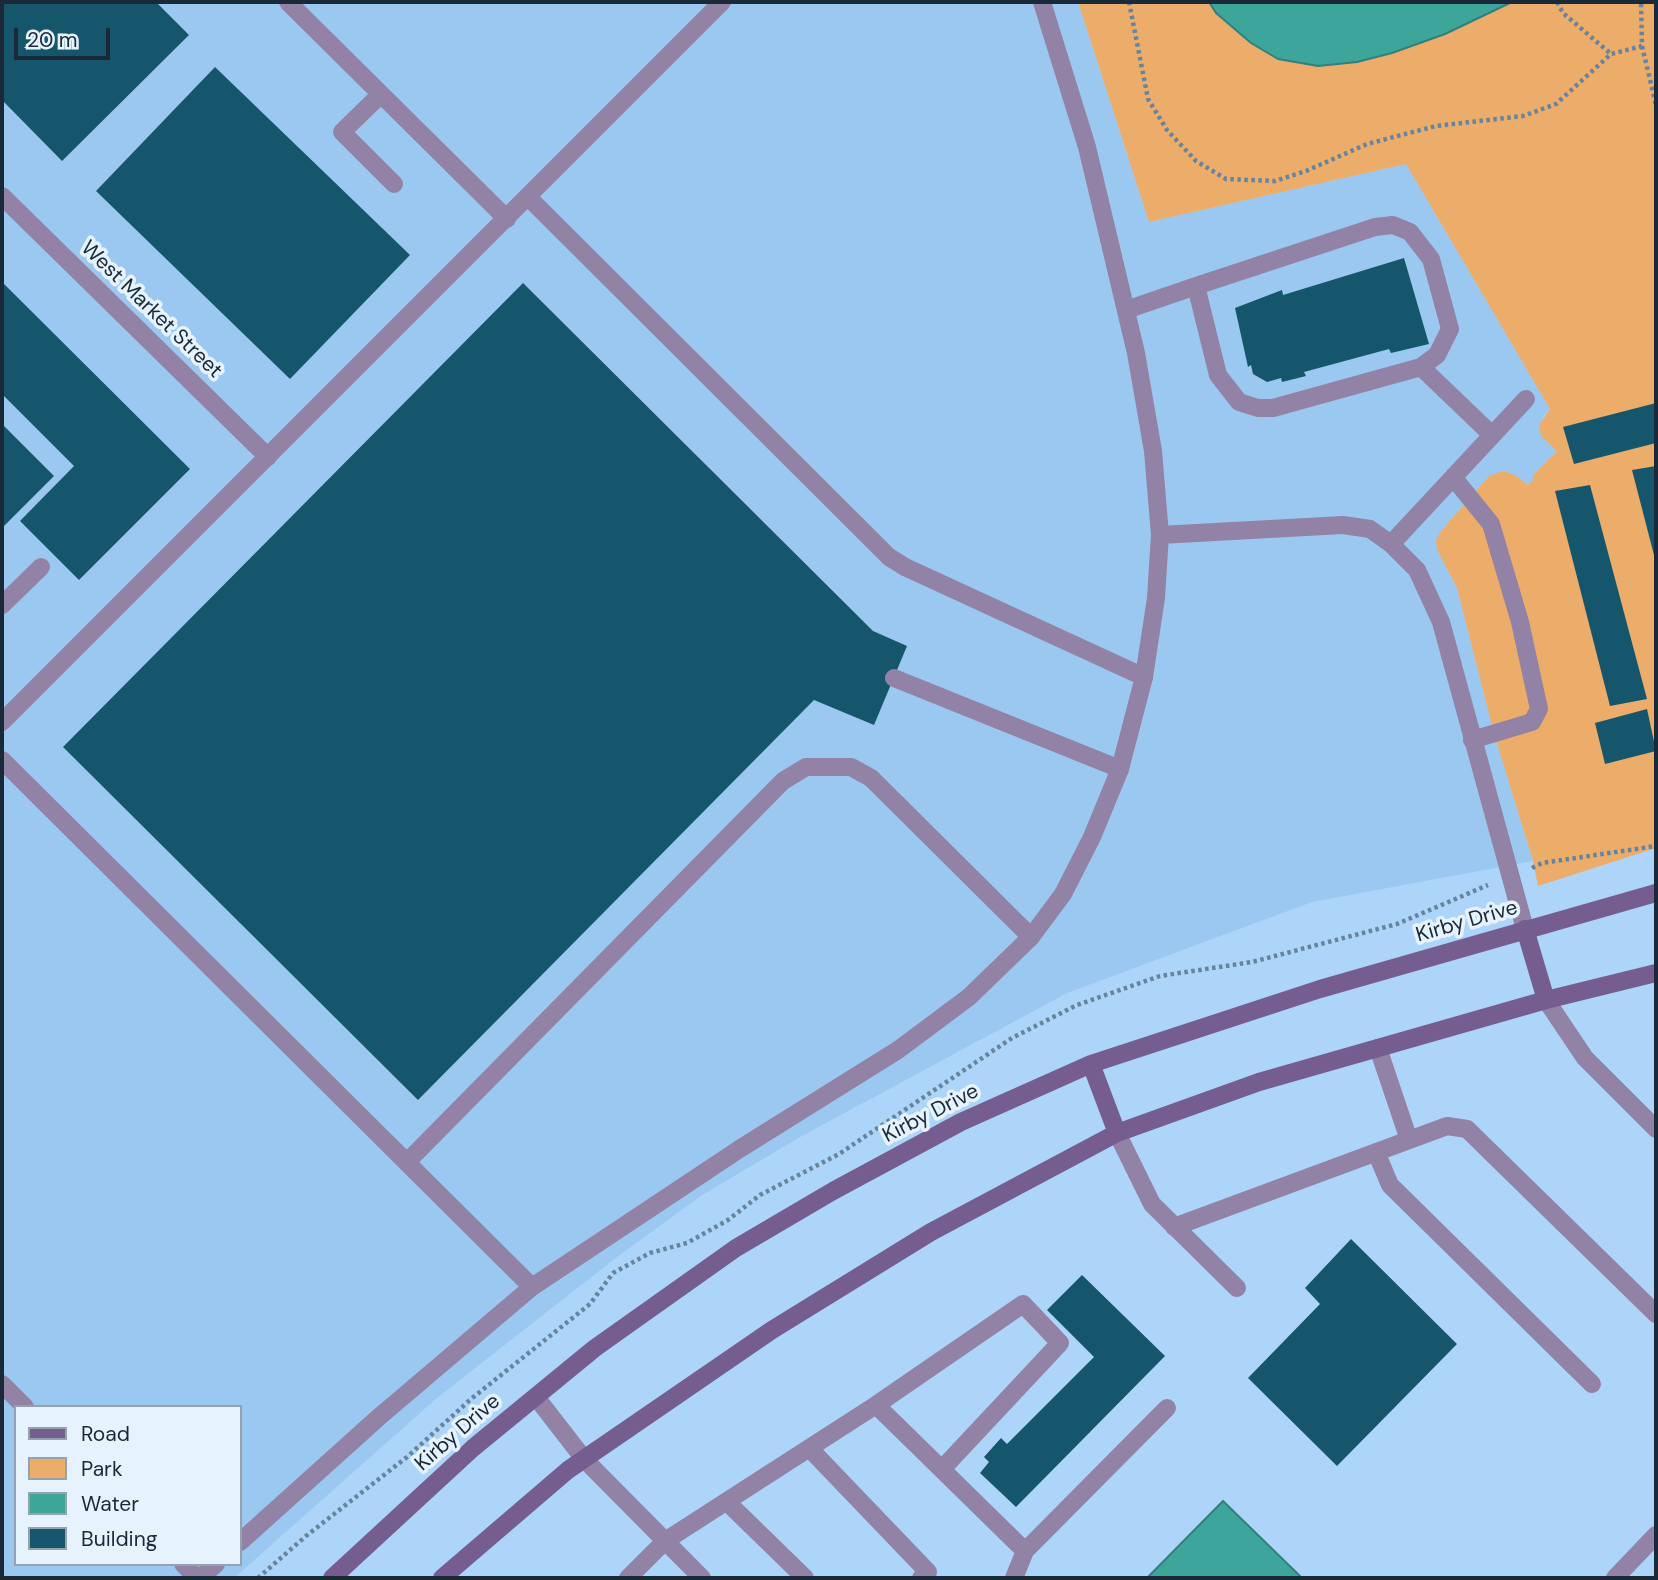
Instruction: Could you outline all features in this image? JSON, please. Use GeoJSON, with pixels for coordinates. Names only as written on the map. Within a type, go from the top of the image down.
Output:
{"type":"FeatureCollection","features":[{"type":"Feature","properties":{"kind":"main road","name":"Kirby Drive"},"geometry":{"type":"LineString","coordinates":[[332,1578],[473,1448],[595,1348],[747,1242],[832,1191],[961,1122],[1091,1064],[1320,989],[1656,893]]}},
{"type":"Feature","properties":{"kind":"main road"},"geometry":{"type":"LineString","coordinates":[[1525,929],[1546,1000]]}},
{"type":"Feature","properties":{"kind":"main road"},"geometry":{"type":"LineString","coordinates":[[442,1578],[584,1459],[772,1330],[932,1232],[1117,1132],[1259,1082],[1546,1000],[1656,973]]}},
{"type":"Feature","properties":{"kind":"main road"},"geometry":{"type":"LineString","coordinates":[[1091,1064],[1117,1132]]}},
{"type":"Feature","properties":{"kind":"street"},"geometry":{"type":"LineString","coordinates":[[288,2],[507,219]]}},
{"type":"Feature","properties":{"kind":"street"},"geometry":{"type":"LineString","coordinates":[[2,722],[722,2]]}},
{"type":"Feature","properties":{"kind":"street"},"geometry":{"type":"LineString","coordinates":[[242,1540],[379,1417],[533,1286],[741,1148],[898,1050],[969,997],[1031,937],[1063,894],[1092,837],[1120,769],[1144,677],[1156,598],[1160,536],[1153,451],[1126,310],[1087,147],[1042,2]]}},
{"type":"Feature","properties":{"kind":"street"},"geometry":{"type":"LineString","coordinates":[[381,94],[342,132],[394,184]]}},
{"type":"Feature","properties":{"kind":"street","name":"West Market Street"},"geometry":{"type":"LineString","coordinates":[[2,197],[268,457]]}},
{"type":"Feature","properties":{"kind":"street"},"geometry":{"type":"LineString","coordinates":[[528,197],[889,557],[1144,677]]}},
{"type":"Feature","properties":{"kind":"street"},"geometry":{"type":"LineString","coordinates":[[1126,310],[1196,286],[1375,227],[1393,225],[1410,232],[1432,259],[1450,330],[1437,355],[1421,367],[1273,408],[1258,408],[1239,402],[1218,375],[1196,286]]}},
{"type":"Feature","properties":{"kind":"street"},"geometry":{"type":"LineString","coordinates":[[1421,367],[1493,435]]}},
{"type":"Feature","properties":{"kind":"street"},"geometry":{"type":"LineString","coordinates":[[1391,544],[1526,399]]}},
{"type":"Feature","properties":{"kind":"street"},"geometry":{"type":"LineString","coordinates":[[1453,477],[1491,524],[1520,622],[1539,709],[1532,722],[1472,740]]}},
{"type":"Feature","properties":{"kind":"street"},"geometry":{"type":"LineString","coordinates":[[1160,536],[1343,525],[1370,529],[1391,544],[1417,570],[1441,622],[1525,929]]}},
{"type":"Feature","properties":{"kind":"street"},"geometry":{"type":"LineString","coordinates":[[2,606],[41,567]]}},
{"type":"Feature","properties":{"kind":"street"},"geometry":{"type":"LineString","coordinates":[[894,678],[1120,769]]}},
{"type":"Feature","properties":{"kind":"street"},"geometry":{"type":"LineString","coordinates":[[2,760],[533,1286]]}},
{"type":"Feature","properties":{"kind":"street"},"geometry":{"type":"LineString","coordinates":[[407,1162],[783,781],[806,767],[851,767],[871,778],[1031,937]]}},
{"type":"Feature","properties":{"kind":"street"},"geometry":{"type":"LineString","coordinates":[[1546,1000],[1585,1058],[1656,1129]]}},
{"type":"Feature","properties":{"kind":"street"},"geometry":{"type":"LineString","coordinates":[[1378,1048],[1409,1140]]}},
{"type":"Feature","properties":{"kind":"street"},"geometry":{"type":"LineString","coordinates":[[1174,1227],[1447,1126],[1467,1129],[1656,1314]]}},
{"type":"Feature","properties":{"kind":"street"},"geometry":{"type":"LineString","coordinates":[[1117,1132],[1152,1204],[1237,1288]]}},
{"type":"Feature","properties":{"kind":"street"},"geometry":{"type":"LineString","coordinates":[[1376,1152],[1390,1185],[1592,1384]]}},
{"type":"Feature","properties":{"kind":"street"},"geometry":{"type":"LineString","coordinates":[[628,1578],[665,1541],[811,1450],[1023,1304],[1060,1343],[942,1469]]}},
{"type":"Feature","properties":{"kind":"street"},"geometry":{"type":"LineString","coordinates":[[2,1384],[23,1405]]}},
{"type":"Feature","properties":{"kind":"street"},"geometry":{"type":"LineString","coordinates":[[536,1397],[584,1459],[702,1578]]}},
{"type":"Feature","properties":{"kind":"street"},"geometry":{"type":"LineString","coordinates":[[876,1405],[1024,1551]]}},
{"type":"Feature","properties":{"kind":"street"},"geometry":{"type":"LineString","coordinates":[[1014,1578],[1024,1551],[1167,1408]]}},
{"type":"Feature","properties":{"kind":"street"},"geometry":{"type":"LineString","coordinates":[[811,1450],[928,1572],[921,1578]]}},
{"type":"Feature","properties":{"kind":"street"},"geometry":{"type":"LineString","coordinates":[[727,1502],[805,1578]]}},
{"type":"Feature","properties":{"kind":"street"},"geometry":{"type":"LineString","coordinates":[[1615,1578],[1656,1535]]}},
{"type":"Feature","properties":{"kind":"street"},"geometry":{"type":"LineString","coordinates":[[185,1566],[199,1578],[214,1566]]}},
{"type":"Feature","properties":{"kind":"path"},"geometry":{"type":"LineString","coordinates":[[1129,2],[1148,99],[1167,130],[1196,161],[1226,178],[1275,181],[1306,171],[1367,144],[1436,126],[1523,116],[1556,104],[1611,54],[1642,46]]}},
{"type":"Feature","properties":{"kind":"path"},"geometry":{"type":"LineString","coordinates":[[1557,2],[1563,13],[1611,54]]}},
{"type":"Feature","properties":{"kind":"path"},"geometry":{"type":"LineString","coordinates":[[1641,2],[1642,46],[1656,105]]}},
{"type":"Feature","properties":{"kind":"shaded area"},"geometry":{"type":"Polygon","coordinates":[[[2,2],[1078,2],[1149,222],[1406,164],[1550,409],[1543,417],[1541,436],[1557,451],[1533,475],[1534,480],[1528,485],[1515,475],[1489,476],[1441,531],[1437,550],[1457,588],[1494,734],[1533,861],[1312,902],[1067,993],[802,1136],[702,1195],[617,1257],[437,1398],[234,1578],[2,1578],[2,2]]]}},
{"type":"Feature","properties":{"kind":"green space"},"geometry":{"type":"Polygon","coordinates":[[[1078,2],[1656,2],[1656,848],[1538,886],[1533,861],[1494,734],[1457,588],[1437,550],[1436,540],[1489,476],[1503,471],[1515,475],[1528,485],[1533,480],[1533,475],[1557,451],[1541,436],[1539,425],[1550,409],[1406,164],[1149,222],[1078,2]]]}},
{"type":"Feature","properties":{"kind":"water"},"geometry":{"type":"Polygon","coordinates":[[[1209,2],[1512,2],[1445,34],[1392,53],[1357,62],[1318,66],[1278,59],[1251,43],[1216,13],[1209,2]]]}},
{"type":"Feature","properties":{"kind":"water"},"geometry":{"type":"Polygon","coordinates":[[[1223,1501],[1302,1578],[1147,1578],[1223,1501]]]}},
{"type":"Feature","properties":{"kind":"building"},"geometry":{"type":"Polygon","coordinates":[[[2,2],[156,2],[189,35],[62,161],[2,100],[2,2]]]}},
{"type":"Feature","properties":{"kind":"building"},"geometry":{"type":"Polygon","coordinates":[[[215,67],[410,255],[290,379],[96,191],[215,67]]]}},
{"type":"Feature","properties":{"kind":"building"},"geometry":{"type":"Polygon","coordinates":[[[1404,258],[1429,344],[1391,353],[1389,349],[1304,372],[1306,376],[1282,382],[1281,378],[1267,382],[1253,374],[1251,365],[1248,367],[1235,308],[1282,290],[1283,295],[1404,258]]]}},
{"type":"Feature","properties":{"kind":"building"},"geometry":{"type":"Polygon","coordinates":[[[2,282],[190,469],[79,580],[20,521],[74,466],[2,394],[2,282]]]}},
{"type":"Feature","properties":{"kind":"building"},"geometry":{"type":"Polygon","coordinates":[[[523,283],[873,631],[907,646],[874,725],[814,700],[418,1100],[63,747],[523,283]]]}},
{"type":"Feature","properties":{"kind":"building"},"geometry":{"type":"Polygon","coordinates":[[[1656,403],[1656,443],[1574,464],[1563,427],[1656,403]]]}},
{"type":"Feature","properties":{"kind":"building"},"geometry":{"type":"Polygon","coordinates":[[[2,424],[54,476],[2,528],[2,424]]]}},
{"type":"Feature","properties":{"kind":"building"},"geometry":{"type":"Polygon","coordinates":[[[1656,466],[1656,559],[1655,559],[1632,470],[1656,466]]]}},
{"type":"Feature","properties":{"kind":"building"},"geometry":{"type":"Polygon","coordinates":[[[1590,485],[1647,699],[1610,706],[1555,491],[1590,485]]]}},
{"type":"Feature","properties":{"kind":"building"},"geometry":{"type":"Polygon","coordinates":[[[1647,709],[1656,751],[1605,764],[1595,723],[1647,709]]]}},
{"type":"Feature","properties":{"kind":"building"},"geometry":{"type":"Polygon","coordinates":[[[1351,1239],[1457,1344],[1337,1466],[1248,1378],[1320,1304],[1305,1288],[1351,1239]]]}},
{"type":"Feature","properties":{"kind":"building"},"geometry":{"type":"Polygon","coordinates":[[[1082,1275],[1165,1356],[1016,1507],[980,1473],[989,1462],[984,1457],[1001,1438],[1007,1444],[1094,1357],[1047,1310],[1082,1275]]]}}]}
